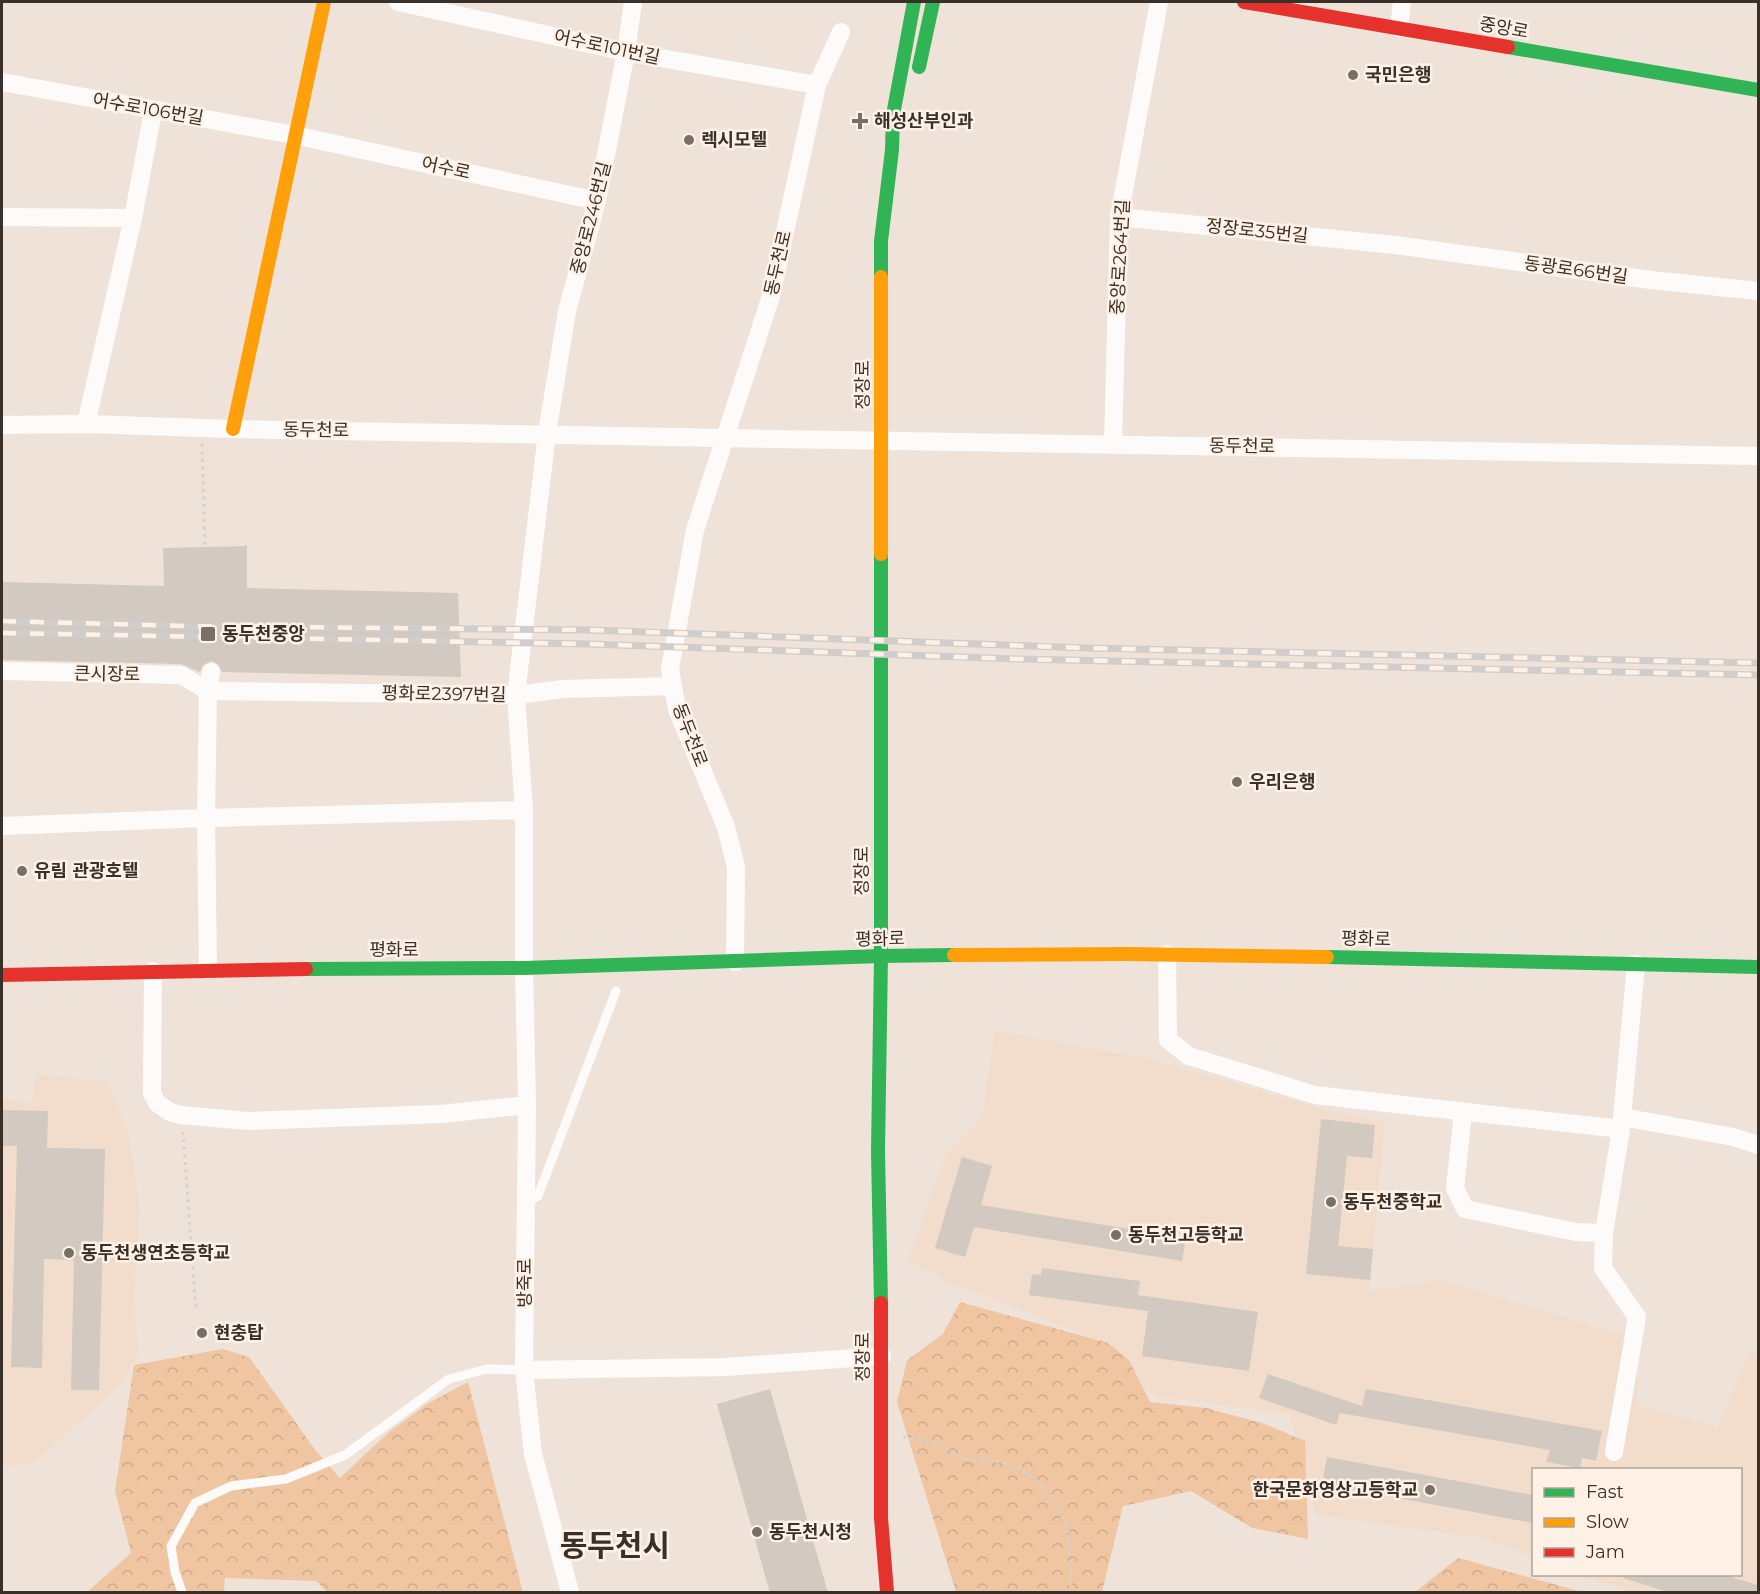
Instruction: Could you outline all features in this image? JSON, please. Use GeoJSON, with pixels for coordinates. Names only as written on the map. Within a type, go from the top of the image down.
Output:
{"type":"FeatureCollection","features":[{"type":"Feature","properties":{"kind":"street"},"geometry":{"type":"LineString","coordinates":[[233,429],[324,2]]}},
{"type":"Feature","properties":{"kind":"street","name":"어수로101번길"},"geometry":{"type":"LineString","coordinates":[[398,2],[626,52],[817,85]]}},
{"type":"Feature","properties":{"kind":"street","name":"중앙로246번길"},"geometry":{"type":"LineString","coordinates":[[547,433],[567,311],[597,201],[626,52],[633,2]]}},
{"type":"Feature","properties":{"kind":"street"},"geometry":{"type":"LineString","coordinates":[[892,150],[893,115],[914,2]]}},
{"type":"Feature","properties":{"kind":"street"},"geometry":{"type":"LineString","coordinates":[[916,82],[933,2]]}},
{"type":"Feature","properties":{"kind":"street","name":"중앙로264번길"},"geometry":{"type":"LineString","coordinates":[[1113,444],[1119,217],[1159,2]]}},
{"type":"Feature","properties":{"kind":"street","name":"중앙로"},"geometry":{"type":"LineString","coordinates":[[1244,2],[1758,90]]}},
{"type":"Feature","properties":{"kind":"street"},"geometry":{"type":"LineString","coordinates":[[1399,28],[1402,2]]}},
{"type":"Feature","properties":{"kind":"street","name":"동두천로"},"geometry":{"type":"LineString","coordinates":[[735,962],[736,867],[726,827],[677,709],[670,669],[695,530],[771,296],[817,85],[842,32]]}},
{"type":"Feature","properties":{"kind":"street","name":"어수로106번길"},"geometry":{"type":"LineString","coordinates":[[2,82],[294,135]]}},
{"type":"Feature","properties":{"kind":"street"},"geometry":{"type":"LineString","coordinates":[[86,424],[133,218],[153,111]]}},
{"type":"Feature","properties":{"kind":"street"},"geometry":{"type":"LineString","coordinates":[[892,150],[905,122]]}},
{"type":"Feature","properties":{"kind":"street","name":"어수로"},"geometry":{"type":"LineString","coordinates":[[294,135],[597,201]]}},
{"type":"Feature","properties":{"kind":"street","name":"정장로"},"geometry":{"type":"LineString","coordinates":[[887,1593],[881,1518],[882,1356],[878,1152],[881,956],[881,241],[892,150]]}},
{"type":"Feature","properties":{"kind":"street"},"geometry":{"type":"LineString","coordinates":[[2,217],[133,218]]}},
{"type":"Feature","properties":{"kind":"street","name":"정장로35번길"},"geometry":{"type":"LineString","coordinates":[[1119,217],[1395,245]]}},
{"type":"Feature","properties":{"kind":"street","name":"동광로66번길"},"geometry":{"type":"LineString","coordinates":[[1395,245],[1651,280],[1758,291]]}},
{"type":"Feature","properties":{"kind":"street","name":"동두천로"},"geometry":{"type":"LineString","coordinates":[[2,425],[86,424],[233,429],[1758,456]]}},
{"type":"Feature","properties":{"kind":"street"},"geometry":{"type":"LineString","coordinates":[[547,433],[516,695],[563,689],[673,686]]}},
{"type":"Feature","properties":{"kind":"street","name":"큰시장로"},"geometry":{"type":"LineString","coordinates":[[2,671],[181,675],[208,691]]}},
{"type":"Feature","properties":{"kind":"street"},"geometry":{"type":"LineString","coordinates":[[208,969],[206,818],[208,691],[212,672]]}},
{"type":"Feature","properties":{"kind":"street","name":"평화로2397번길"},"geometry":{"type":"LineString","coordinates":[[208,691],[516,695],[524,810],[524,968]]}},
{"type":"Feature","properties":{"kind":"street"},"geometry":{"type":"LineString","coordinates":[[2,826],[524,810]]}},
{"type":"Feature","properties":{"kind":"street"},"geometry":{"type":"LineString","coordinates":[[1167,954],[1168,1040],[1189,1056],[1315,1095],[1462,1113],[1621,1123],[1733,1137],[1758,1145]]}},
{"type":"Feature","properties":{"kind":"street","name":"평화로"},"geometry":{"type":"LineString","coordinates":[[2,975],[208,969],[524,968],[881,956],[1167,954],[1408,957],[1758,967]]}},
{"type":"Feature","properties":{"kind":"street"},"geometry":{"type":"LineString","coordinates":[[1614,1452],[1637,1317],[1603,1268],[1604,1233],[1621,1123],[1636,964]]}},
{"type":"Feature","properties":{"kind":"street","name":"방죽로"},"geometry":{"type":"LineString","coordinates":[[524,968],[527,1105],[524,1370],[533,1454],[570,1593]]}},
{"type":"Feature","properties":{"kind":"street"},"geometry":{"type":"LineString","coordinates":[[153,971],[152,1093],[157,1103],[170,1112],[181,1115],[265,1121],[441,1114],[527,1105]]}},
{"type":"Feature","properties":{"kind":"street"},"geometry":{"type":"LineString","coordinates":[[1462,1113],[1455,1188],[1465,1209],[1576,1232],[1604,1233]]}},
{"type":"Feature","properties":{"kind":"street"},"geometry":{"type":"LineString","coordinates":[[524,1370],[726,1367],[882,1356]]}},
{"type":"Feature","properties":{"kind":"lane"},"geometry":{"type":"LineString","coordinates":[[525,1203],[538,1196],[616,991]]}},
{"type":"Feature","properties":{"kind":"lane"},"geometry":{"type":"LineString","coordinates":[[182,1593],[175,1572],[171,1546],[195,1503],[231,1486],[286,1479],[345,1455],[449,1380],[487,1369],[524,1370]]}},
{"type":"Feature","properties":{"kind":"path"},"geometry":{"type":"LineString","coordinates":[[202,428],[205,547]]}},
{"type":"Feature","properties":{"kind":"path"},"geometry":{"type":"LineString","coordinates":[[181,1115],[196,1311]]}},
{"type":"Feature","properties":{"kind":"path"},"geometry":{"type":"LineString","coordinates":[[881,1429],[899,1436],[940,1444],[964,1459],[1000,1462],[1017,1467],[1037,1481],[1055,1504],[1067,1527],[1071,1560],[1070,1593]]}},
{"type":"Feature","properties":{"kind":"shaded area"},"geometry":{"type":"Polygon","coordinates":[[[995,1031],[1147,1058],[1323,1109],[1385,1122],[1369,1291],[1441,1280],[1637,1339],[1637,1405],[1718,1427],[1750,1351],[1758,1357],[1758,1592],[1629,1592],[1584,1576],[1742,1576],[1742,1468],[1532,1468],[1532,1557],[1483,1538],[1316,1515],[1290,1414],[1154,1396],[1102,1341],[948,1282],[908,1260],[946,1154],[982,1118],[995,1031]]]}},
{"type":"Feature","properties":{"kind":"shaded area","name":"동두천생연초등학교"},"geometry":{"type":"Polygon","coordinates":[[[37,1074],[107,1082],[128,1132],[140,1207],[134,1299],[139,1354],[119,1386],[35,1462],[2,1467],[2,1099],[31,1104],[37,1074]]]}},
{"type":"Feature","properties":{"kind":"green space"},"geometry":{"type":"Polygon","coordinates":[[[960,1302],[1108,1343],[1129,1360],[1150,1402],[1206,1408],[1262,1423],[1305,1441],[1308,1539],[1252,1528],[1191,1491],[1123,1506],[1102,1592],[956,1592],[897,1402],[907,1360],[943,1334],[960,1302]]]}},
{"type":"Feature","properties":{"kind":"green space"},"geometry":{"type":"Polygon","coordinates":[[[223,1349],[249,1357],[316,1451],[340,1478],[389,1432],[427,1404],[468,1382],[523,1592],[327,1592],[316,1581],[225,1578],[224,1592],[87,1592],[131,1553],[115,1491],[134,1365],[223,1349]]]}},
{"type":"Feature","properties":{"kind":"green space"},"geometry":{"type":"Polygon","coordinates":[[[1458,1558],[1575,1590],[1580,1592],[1415,1592],[1458,1558]]]}},
{"type":"Feature","properties":{"kind":"building"},"geometry":{"type":"Polygon","coordinates":[[[247,546],[247,588],[458,593],[461,677],[222,672],[218,664],[212,661],[203,665],[200,672],[181,664],[2,660],[2,582],[164,586],[163,548],[247,546]]]}},
{"type":"Feature","properties":{"kind":"building"},"geometry":{"type":"Polygon","coordinates":[[[2,1110],[48,1111],[47,1148],[105,1149],[99,1390],[71,1390],[74,1260],[44,1259],[42,1368],[11,1367],[17,1146],[2,1146],[2,1110]]]}},
{"type":"Feature","properties":{"kind":"building"},"geometry":{"type":"Polygon","coordinates":[[[1321,1119],[1375,1125],[1372,1158],[1347,1156],[1338,1246],[1373,1249],[1370,1280],[1306,1274],[1321,1119]]]}},
{"type":"Feature","properties":{"kind":"building"},"geometry":{"type":"Polygon","coordinates":[[[962,1157],[992,1166],[981,1205],[1186,1238],[1182,1261],[974,1227],[965,1257],[935,1248],[962,1157]]]}},
{"type":"Feature","properties":{"kind":"building"},"geometry":{"type":"Polygon","coordinates":[[[1042,1268],[1140,1281],[1138,1295],[1258,1312],[1249,1371],[1142,1356],[1148,1311],[1029,1295],[1032,1274],[1041,1275],[1042,1268]]]}},
{"type":"Feature","properties":{"kind":"building"},"geometry":{"type":"Polygon","coordinates":[[[1268,1374],[1362,1406],[1366,1389],[1602,1431],[1596,1461],[1582,1458],[1580,1468],[1546,1462],[1550,1450],[1340,1413],[1336,1425],[1259,1398],[1268,1374]]]}},
{"type":"Feature","properties":{"kind":"building"},"geometry":{"type":"Polygon","coordinates":[[[770,1389],[828,1593],[770,1593],[717,1404],[770,1389]]]}},
{"type":"Feature","properties":{"kind":"building"},"geometry":{"type":"Polygon","coordinates":[[[1327,1457],[1532,1495],[1532,1523],[1322,1484],[1327,1457]]]}},
{"type":"Feature","properties":{"kind":"building"},"geometry":{"type":"Polygon","coordinates":[[[1624,1576],[1727,1576],[1758,1585],[1758,1593],[1671,1593],[1623,1578],[1624,1576]]]}},
{"type":"Feature","properties":{"kind":"railway"},"geometry":{"type":"LineString","coordinates":[[2,621],[185,626],[590,630],[1088,648],[1758,663]]}},
{"type":"Feature","properties":{"kind":"railway"},"geometry":{"type":"LineString","coordinates":[[2,633],[589,644],[1020,659],[1758,675]]}},
{"type":"Feature","properties":{"kind":"traffic: fast"},"geometry":{"type":"LineString","coordinates":[[881,277],[881,241],[892,150],[893,115],[914,2]]}},
{"type":"Feature","properties":{"kind":"traffic: fast"},"geometry":{"type":"LineString","coordinates":[[919,67],[933,2]]}},
{"type":"Feature","properties":{"kind":"traffic: fast"},"geometry":{"type":"LineString","coordinates":[[1508,47],[1758,90]]}},
{"type":"Feature","properties":{"kind":"traffic: fast"},"geometry":{"type":"LineString","coordinates":[[881,554],[881,956],[878,1152],[881,1303]]}},
{"type":"Feature","properties":{"kind":"traffic: fast"},"geometry":{"type":"LineString","coordinates":[[306,969],[524,968],[954,955]]}},
{"type":"Feature","properties":{"kind":"traffic: fast"},"geometry":{"type":"LineString","coordinates":[[1327,957],[1758,967]]}},
{"type":"Feature","properties":{"kind":"traffic: slow"},"geometry":{"type":"LineString","coordinates":[[233,429],[324,2]]}},
{"type":"Feature","properties":{"kind":"traffic: slow"},"geometry":{"type":"LineString","coordinates":[[881,277],[881,554]]}},
{"type":"Feature","properties":{"kind":"traffic: slow"},"geometry":{"type":"LineString","coordinates":[[954,955],[1127,954],[1327,957]]}},
{"type":"Feature","properties":{"kind":"traffic: jam"},"geometry":{"type":"LineString","coordinates":[[1244,2],[1508,47]]}},
{"type":"Feature","properties":{"kind":"traffic: jam"},"geometry":{"type":"LineString","coordinates":[[2,975],[306,969]]}},
{"type":"Feature","properties":{"kind":"traffic: jam"},"geometry":{"type":"LineString","coordinates":[[881,1303],[881,1518],[887,1592]]}},
{"type":"Feature","properties":{"kind":"place","name":"국민은행"},"geometry":{"type":"Point","coordinates":[1353,75]}},
{"type":"Feature","properties":{"kind":"place","name":"해성산부인과"},"geometry":{"type":"Point","coordinates":[860,121]}},
{"type":"Feature","properties":{"kind":"place","name":"렉시모텔"},"geometry":{"type":"Point","coordinates":[689,140]}},
{"type":"Feature","properties":{"kind":"place","name":"동두천중앙"},"geometry":{"type":"Point","coordinates":[208,634]}},
{"type":"Feature","properties":{"kind":"place","name":"우리은행"},"geometry":{"type":"Point","coordinates":[1237,782]}},
{"type":"Feature","properties":{"kind":"place","name":"유림 관광호텔"},"geometry":{"type":"Point","coordinates":[22,871]}},
{"type":"Feature","properties":{"kind":"place","name":"동두천중학교"},"geometry":{"type":"Point","coordinates":[1331,1202]}},
{"type":"Feature","properties":{"kind":"place","name":"동두천고등학교"},"geometry":{"type":"Point","coordinates":[1116,1235]}},
{"type":"Feature","properties":{"kind":"place","name":"동두천생연초등학교"},"geometry":{"type":"Point","coordinates":[69,1253]}},
{"type":"Feature","properties":{"kind":"place","name":"현충탑"},"geometry":{"type":"Point","coordinates":[202,1333]}},
{"type":"Feature","properties":{"kind":"place","name":"한국문화영상고등학교"},"geometry":{"type":"Point","coordinates":[1430,1490]}},
{"type":"Feature","properties":{"kind":"place","name":"동두천시청"},"geometry":{"type":"Point","coordinates":[757,1532]}},
{"type":"Feature","properties":{"kind":"district","name":"동두천시"},"geometry":{"type":"Point","coordinates":[615,1546]}}]}
